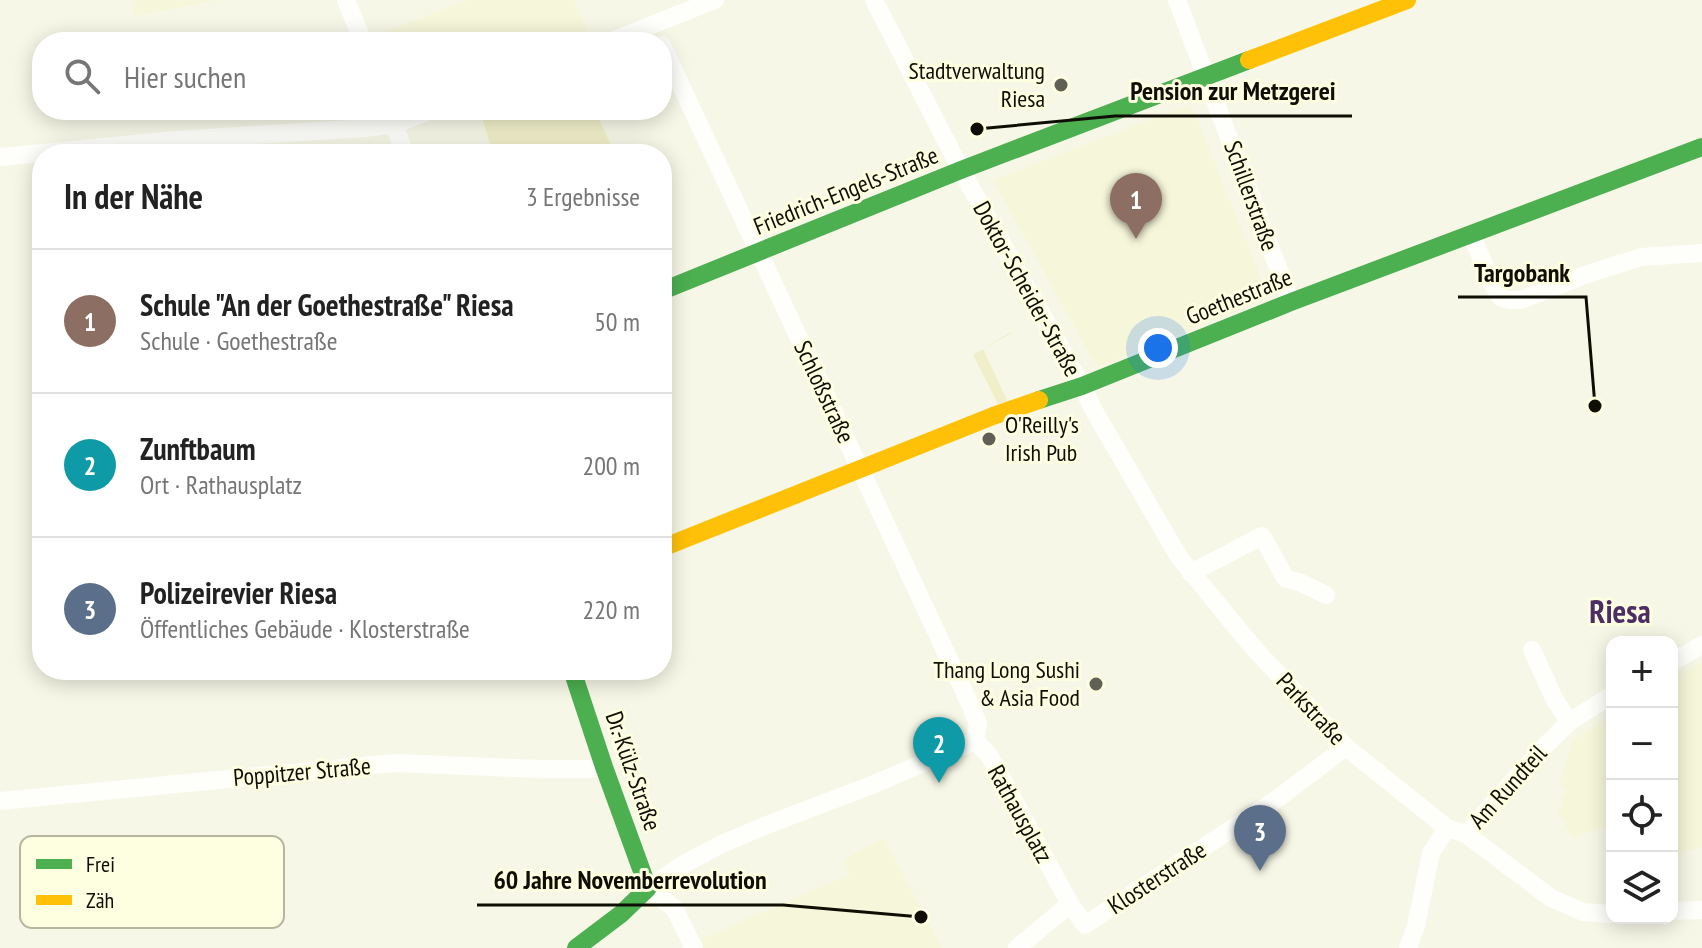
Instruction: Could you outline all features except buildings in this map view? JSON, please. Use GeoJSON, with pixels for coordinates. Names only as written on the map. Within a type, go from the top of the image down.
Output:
{"type":"FeatureCollection","features":[{"type":"Feature","properties":{"kind":"main road","name":"Friedrich-Engels-Straße"},"geometry":{"type":"LineString","coordinates":[[672,287],[961,170],[1407,0]]}},
{"type":"Feature","properties":{"kind":"main road","name":"Goethestraße"},"geometry":{"type":"LineString","coordinates":[[672,544],[993,416],[1082,386],[1291,302],[1702,147]]}},
{"type":"Feature","properties":{"kind":"main road","name":"Dr.-Külz-Straße"},"geometry":{"type":"LineString","coordinates":[[575,680],[648,888]]}},
{"type":"Feature","properties":{"kind":"main road"},"geometry":{"type":"LineString","coordinates":[[576,948],[621,914],[648,888]]}},
{"type":"Feature","properties":{"kind":"street"},"geometry":{"type":"LineString","coordinates":[[346,0],[359,32]]}},
{"type":"Feature","properties":{"kind":"street"},"geometry":{"type":"LineString","coordinates":[[666,32],[715,0]]}},
{"type":"Feature","properties":{"kind":"street","name":"Doktor-Scheider-Straße"},"geometry":{"type":"LineString","coordinates":[[874,0],[961,170],[1093,409],[1133,481],[1191,573]]}},
{"type":"Feature","properties":{"kind":"street","name":"Schillerstraße"},"geometry":{"type":"LineString","coordinates":[[1177,0],[1291,302]]}},
{"type":"Feature","properties":{"kind":"street","name":"Schloßstraße"},"geometry":{"type":"LineString","coordinates":[[672,67],[970,704],[978,724],[975,741]]}},
{"type":"Feature","properties":{"kind":"street"},"geometry":{"type":"LineString","coordinates":[[135,144],[365,128],[385,120]]}},
{"type":"Feature","properties":{"kind":"street"},"geometry":{"type":"LineString","coordinates":[[393,120],[401,144]]}},
{"type":"Feature","properties":{"kind":"street"},"geometry":{"type":"LineString","coordinates":[[0,157],[32,154]]}},
{"type":"Feature","properties":{"kind":"street"},"geometry":{"type":"LineString","coordinates":[[1471,234],[1501,297],[1511,300],[1521,300],[1641,257],[1702,253]]}},
{"type":"Feature","properties":{"kind":"street"},"geometry":{"type":"LineString","coordinates":[[1191,573],[1262,536],[1286,579],[1326,595]]}},
{"type":"Feature","properties":{"kind":"street","name":"Parkstraße"},"geometry":{"type":"LineString","coordinates":[[1191,573],[1252,646],[1346,747],[1447,828],[1466,834]]}},
{"type":"Feature","properties":{"kind":"street"},"geometry":{"type":"LineString","coordinates":[[1678,659],[1702,645]]}},
{"type":"Feature","properties":{"kind":"street"},"geometry":{"type":"LineString","coordinates":[[1532,650],[1569,722]]}},
{"type":"Feature","properties":{"kind":"street","name":"Am Rundteil"},"geometry":{"type":"LineString","coordinates":[[1606,699],[1569,722],[1466,834],[1551,898],[1583,912],[1606,914]]}},
{"type":"Feature","properties":{"kind":"street","name":"Rathausplatz"},"geometry":{"type":"LineString","coordinates":[[648,888],[720,845],[975,741],[989,755],[1070,904],[1085,925]]}},
{"type":"Feature","properties":{"kind":"street","name":"Klosterstraße"},"geometry":{"type":"LineString","coordinates":[[1085,925],[1277,799],[1346,747]]}},
{"type":"Feature","properties":{"kind":"street","name":"Poppitzer Straße"},"geometry":{"type":"LineString","coordinates":[[0,801],[395,763],[538,769],[604,767]]}},
{"type":"Feature","properties":{"kind":"street"},"geometry":{"type":"LineString","coordinates":[[1408,948],[1416,926],[1431,853],[1447,828]]}},
{"type":"Feature","properties":{"kind":"street"},"geometry":{"type":"LineString","coordinates":[[648,888],[674,908],[694,948]]}},
{"type":"Feature","properties":{"kind":"street"},"geometry":{"type":"LineString","coordinates":[[1017,948],[1070,904]]}},
{"type":"Feature","properties":{"kind":"street"},"geometry":{"type":"LineString","coordinates":[[1678,911],[1702,910]]}},
{"type":"Feature","properties":{"kind":"shaded area"},"geometry":{"type":"Polygon","coordinates":[[[131,0],[217,0],[136,16],[131,0]]]}},
{"type":"Feature","properties":{"kind":"shaded area"},"geometry":{"type":"Polygon","coordinates":[[[468,0],[574,0],[586,28],[584,32],[385,32],[468,0]]]}},
{"type":"Feature","properties":{"kind":"shaded area"},"geometry":{"type":"Polygon","coordinates":[[[1186,106],[1194,111],[1269,298],[1101,366],[1094,362],[993,180],[1186,106]]]}},
{"type":"Feature","properties":{"kind":"shaded area"},"geometry":{"type":"Polygon","coordinates":[[[483,120],[600,120],[610,144],[490,144],[483,120]]]}},
{"type":"Feature","properties":{"kind":"shaded area"},"geometry":{"type":"Polygon","coordinates":[[[1011,332],[983,349],[1008,402],[998,404],[973,355],[1011,332]]]}},
{"type":"Feature","properties":{"kind":"shaded area"},"geometry":{"type":"Polygon","coordinates":[[[1702,662],[1702,847],[1678,853],[1678,708],[1678,676],[1702,662]]]}},
{"type":"Feature","properties":{"kind":"shaded area"},"geometry":{"type":"Polygon","coordinates":[[[1606,719],[1606,825],[1573,838],[1558,812],[1566,790],[1559,784],[1573,740],[1606,719]]]}},
{"type":"Feature","properties":{"kind":"shaded area"},"geometry":{"type":"Polygon","coordinates":[[[884,838],[942,948],[704,948],[700,940],[850,874],[843,860],[884,838]]]}},
{"type":"Feature","properties":{"kind":"traffic: fast"},"geometry":{"type":"LineString","coordinates":[[672,287],[961,170],[1249,60]]}},
{"type":"Feature","properties":{"kind":"traffic: fast"},"geometry":{"type":"LineString","coordinates":[[1039,400],[1702,147]]}},
{"type":"Feature","properties":{"kind":"traffic: fast"},"geometry":{"type":"LineString","coordinates":[[575,680],[648,888],[621,914],[576,948]]}},
{"type":"Feature","properties":{"kind":"traffic: slow"},"geometry":{"type":"LineString","coordinates":[[1249,60],[1407,0]]}},
{"type":"Feature","properties":{"kind":"traffic: slow"},"geometry":{"type":"LineString","coordinates":[[672,544],[1039,400]]}},
{"type":"Feature","properties":{"kind":"place","name":"Stadtverwaltung Riesa"},"geometry":{"type":"Point","coordinates":[1061,85]}},
{"type":"Feature","properties":{"kind":"place","name":"Pension zur Metzgerei"},"geometry":{"type":"Point","coordinates":[977,129]}},
{"type":"Feature","properties":{"kind":"place","name":"Schule \"An der Goethestraße\" Riesa"},"geometry":{"type":"Point","coordinates":[1136,239]}},
{"type":"Feature","properties":{"kind":"place","name":"Targobank"},"geometry":{"type":"Point","coordinates":[1595,406]}},
{"type":"Feature","properties":{"kind":"place","name":"O'Reilly's Irish Pub"},"geometry":{"type":"Point","coordinates":[989,439]}},
{"type":"Feature","properties":{"kind":"place","name":"Thang Long Sushi & Asia Food"},"geometry":{"type":"Point","coordinates":[1096,684]}},
{"type":"Feature","properties":{"kind":"place","name":"Zunftbaum"},"geometry":{"type":"Point","coordinates":[939,783]}},
{"type":"Feature","properties":{"kind":"place","name":"Polizeirevier Riesa"},"geometry":{"type":"Point","coordinates":[1260,871]}},
{"type":"Feature","properties":{"kind":"place","name":"60 Jahre Novemberrevolution"},"geometry":{"type":"Point","coordinates":[921,917]}},
{"type":"Feature","properties":{"kind":"district","name":"Riesa"},"geometry":{"type":"Point","coordinates":[1620,612]}}]}
